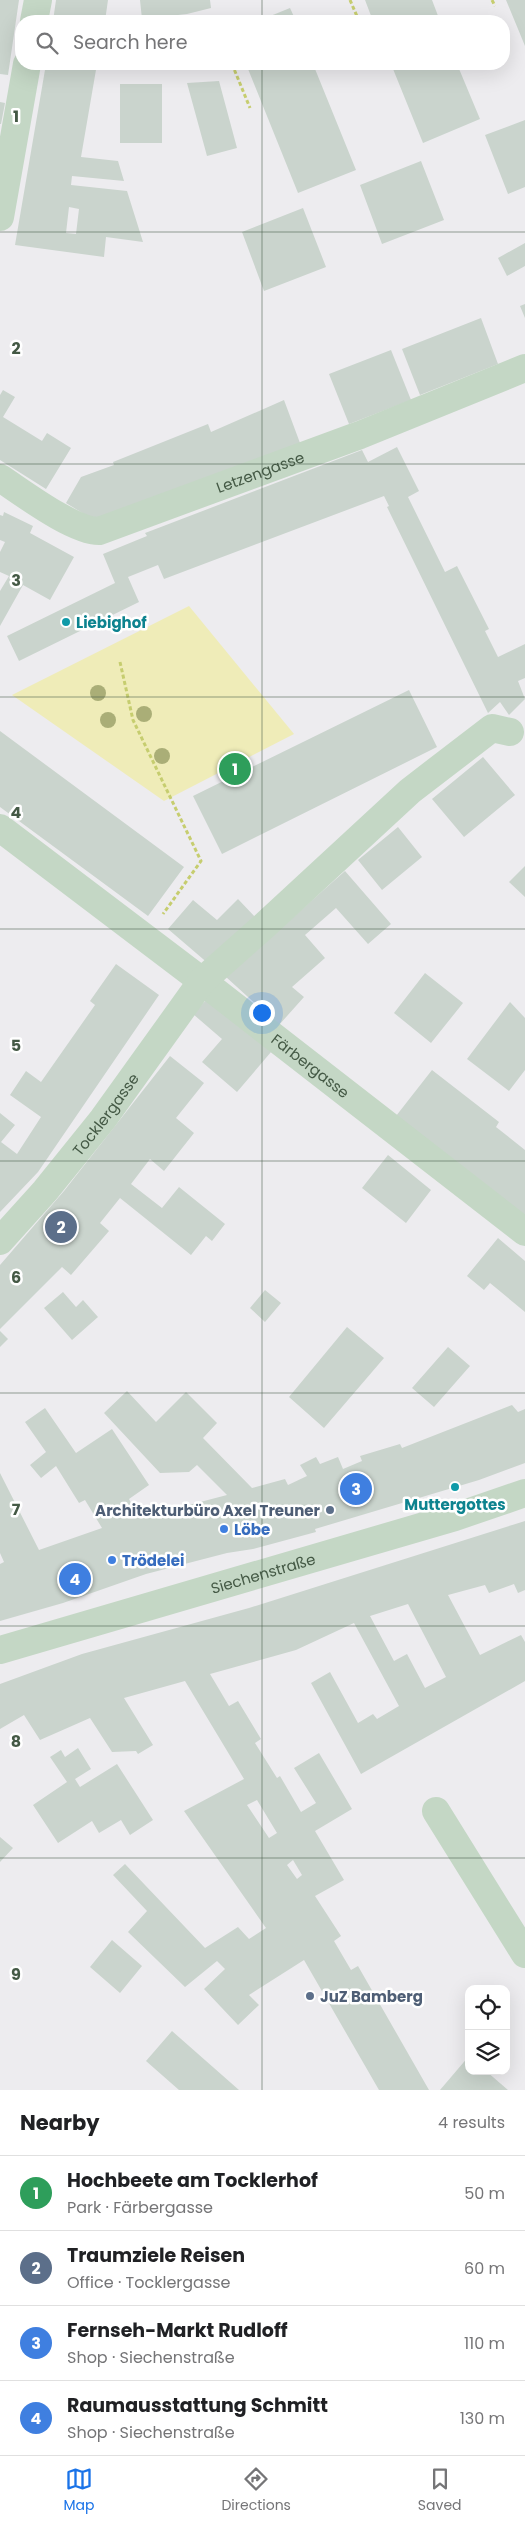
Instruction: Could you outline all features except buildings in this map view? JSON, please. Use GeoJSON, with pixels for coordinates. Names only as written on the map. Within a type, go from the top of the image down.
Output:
{"type":"FeatureCollection","features":[{"type":"Feature","properties":{"kind":"street"},"geometry":{"type":"LineString","coordinates":[[35,15],[38,0]]}},
{"type":"Feature","properties":{"kind":"street"},"geometry":{"type":"LineString","coordinates":[[0,217],[26,70]]}},
{"type":"Feature","properties":{"kind":"street","name":"Letzengasse"},"geometry":{"type":"LineString","coordinates":[[0,478],[49,510],[91,531],[99,531],[360,435],[525,368]]}},
{"type":"Feature","properties":{"kind":"street","name":"Tocklergasse"},"geometry":{"type":"LineString","coordinates":[[0,1241],[46,1191],[103,1119],[202,980],[431,774],[492,728],[510,732]]}},
{"type":"Feature","properties":{"kind":"street","name":"Färbergasse"},"geometry":{"type":"LineString","coordinates":[[0,828],[146,940],[202,980],[525,1232]]}},
{"type":"Feature","properties":{"kind":"street","name":"Siechenstraße"},"geometry":{"type":"LineString","coordinates":[[0,1650],[455,1517],[525,1493]]}},
{"type":"Feature","properties":{"kind":"street"},"geometry":{"type":"LineString","coordinates":[[436,1811],[525,1954]]}},
{"type":"Feature","properties":{"kind":"path"},"geometry":{"type":"LineString","coordinates":[[350,0],[356,15]]}},
{"type":"Feature","properties":{"kind":"path"},"geometry":{"type":"LineString","coordinates":[[492,0],[495,6]]}},
{"type":"Feature","properties":{"kind":"path"},"geometry":{"type":"LineString","coordinates":[[234,70],[250,108]]}},
{"type":"Feature","properties":{"kind":"path"},"geometry":{"type":"LineString","coordinates":[[120,662],[133,720],[201,861],[146,940]]}},
{"type":"Feature","properties":{"kind":"shaded area"},"geometry":{"type":"Polygon","coordinates":[[[189,606],[294,734],[164,801],[12,695],[189,606]]]}},
{"type":"Feature","properties":{"kind":"place","name":"Liebighof"},"geometry":{"type":"Point","coordinates":[66,622]}},
{"type":"Feature","properties":{"kind":"place","name":"Hochbeete am Tocklerhof"},"geometry":{"type":"Point","coordinates":[235,769]}},
{"type":"Feature","properties":{"kind":"place","name":"Traumziele Reisen"},"geometry":{"type":"Point","coordinates":[61,1227]}},
{"type":"Feature","properties":{"kind":"place","name":"Muttergottes"},"geometry":{"type":"Point","coordinates":[455,1487]}},
{"type":"Feature","properties":{"kind":"place","name":"Fernseh-Markt Rudloff"},"geometry":{"type":"Point","coordinates":[356,1489]}},
{"type":"Feature","properties":{"kind":"place","name":"Architekturbüro Axel Treuner"},"geometry":{"type":"Point","coordinates":[330,1510]}},
{"type":"Feature","properties":{"kind":"place","name":"Löbe"},"geometry":{"type":"Point","coordinates":[224,1529]}},
{"type":"Feature","properties":{"kind":"place","name":"Trödelei"},"geometry":{"type":"Point","coordinates":[112,1560]}},
{"type":"Feature","properties":{"kind":"place","name":"Raumausstattung Schmitt"},"geometry":{"type":"Point","coordinates":[75,1579]}},
{"type":"Feature","properties":{"kind":"place","name":"JuZ Bamberg"},"geometry":{"type":"Point","coordinates":[310,1996]}}]}
